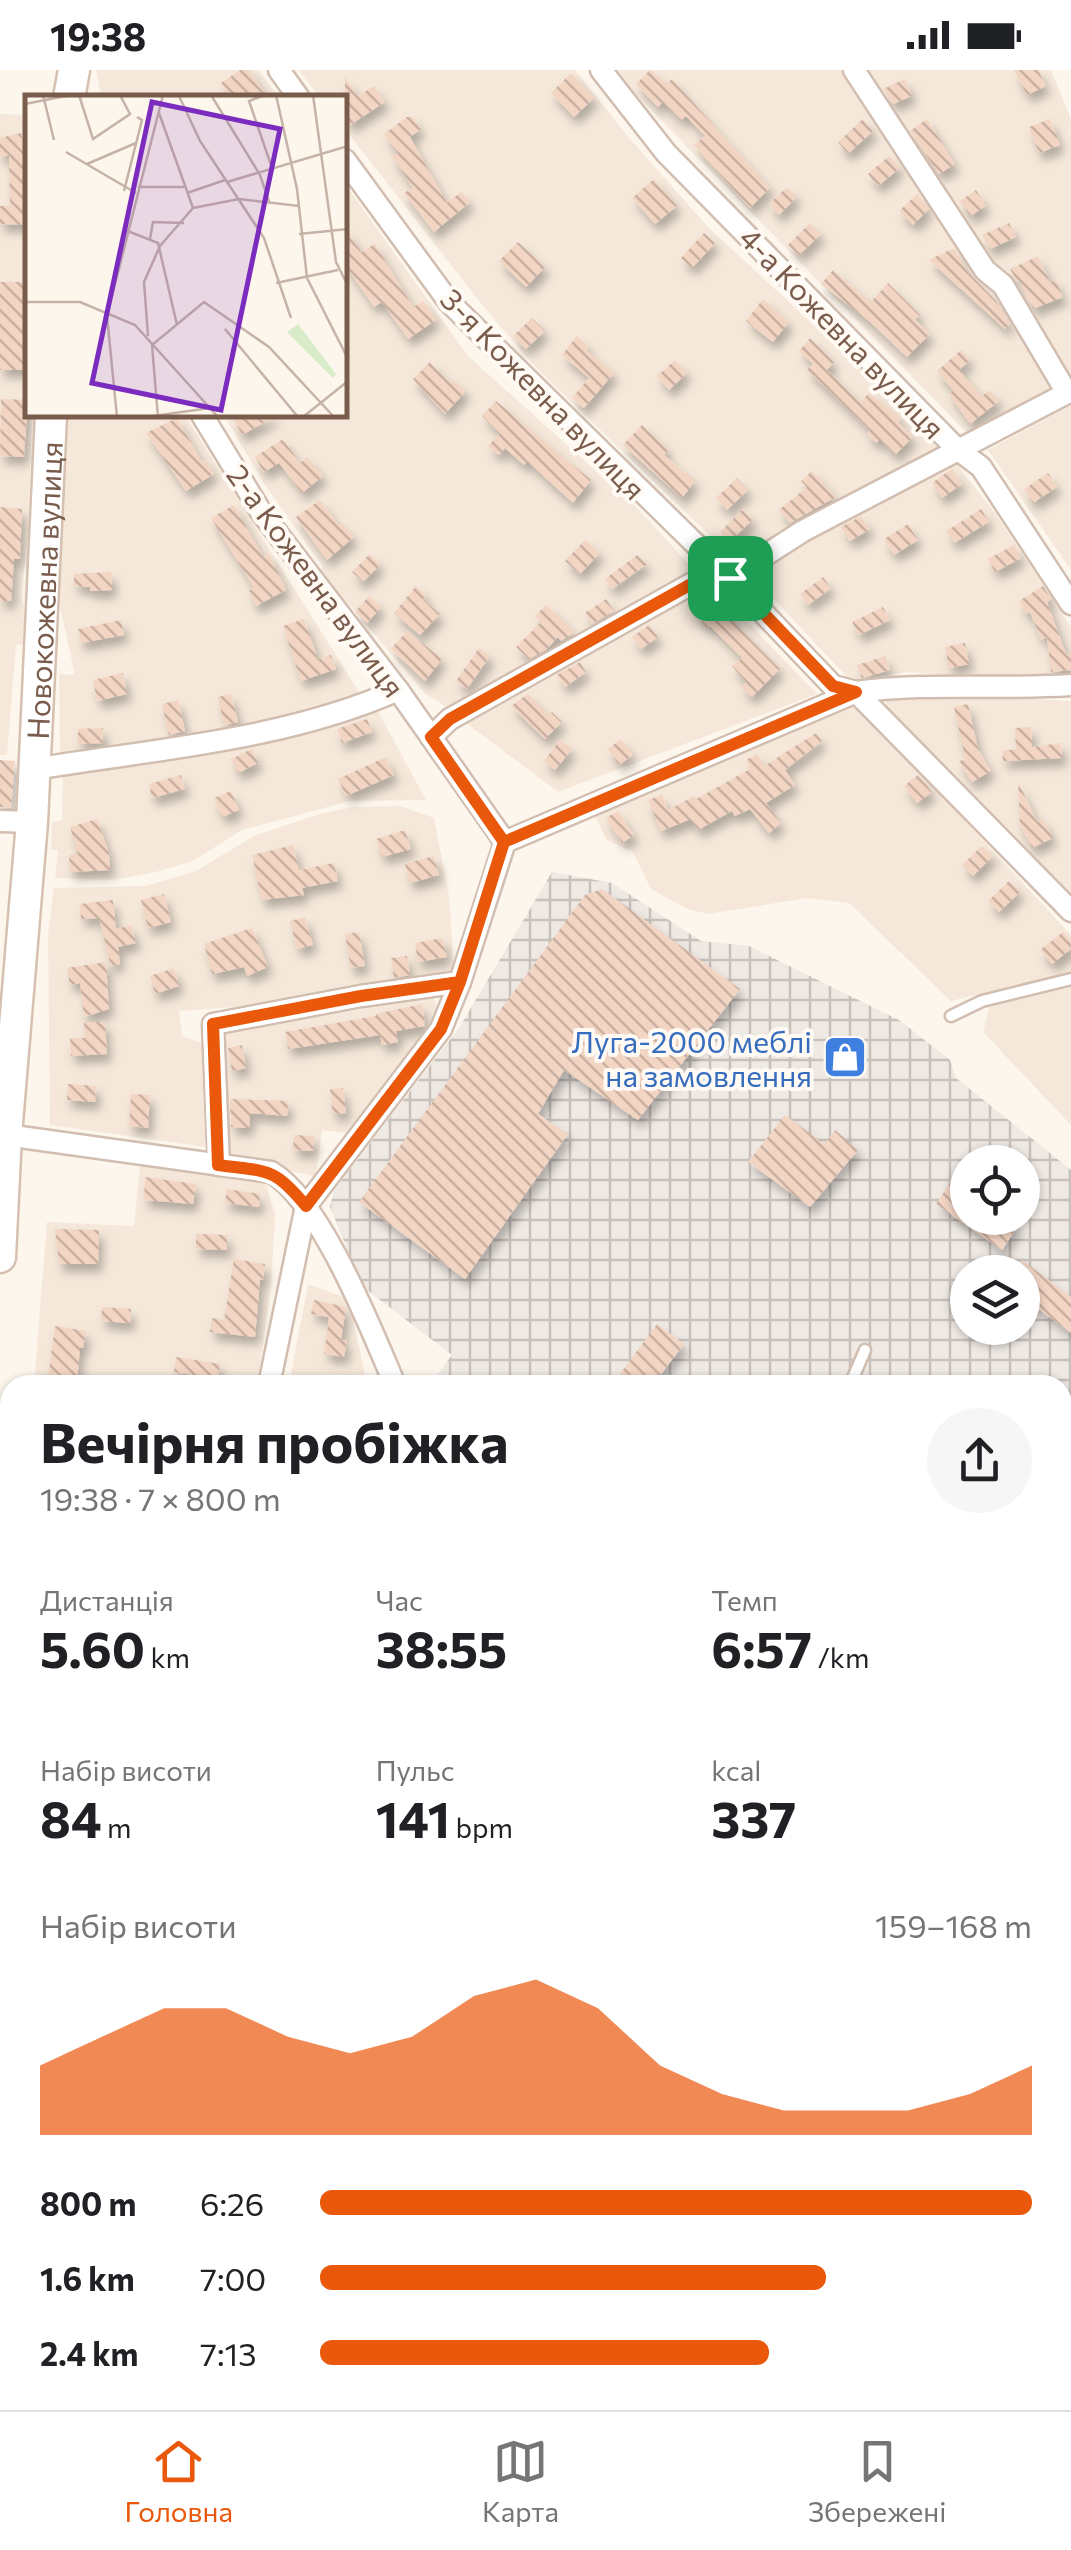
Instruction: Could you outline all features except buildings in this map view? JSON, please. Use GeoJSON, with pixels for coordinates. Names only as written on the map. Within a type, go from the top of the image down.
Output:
{"type":"FeatureCollection","features":[{"type":"Feature","properties":{"kind":"street"},"geometry":{"type":"LineString","coordinates":[[70,95],[74,70]]}},
{"type":"Feature","properties":{"kind":"street"},"geometry":{"type":"LineString","coordinates":[[279,70],[297,95]]}},
{"type":"Feature","properties":{"kind":"street","name":"4-а Кожевна вулиця"},"geometry":{"type":"LineString","coordinates":[[602,70],[666,152],[960,451],[981,466],[1071,604]]}},
{"type":"Feature","properties":{"kind":"street"},"geometry":{"type":"LineString","coordinates":[[431,737],[450,719],[1069,392],[1003,284],[985,270],[854,70]]}},
{"type":"Feature","properties":{"kind":"street","name":"3-я Кожевна вулиця"},"geometry":{"type":"LineString","coordinates":[[348,164],[450,302],[833,686],[856,692],[1071,911]]}},
{"type":"Feature","properties":{"kind":"street","name":"Новокожевна вулиця"},"geometry":{"type":"LineString","coordinates":[[0,1257],[32,822],[51,418]]}},
{"type":"Feature","properties":{"kind":"street","name":"2-а Кожевна вулиця"},"geometry":{"type":"LineString","coordinates":[[204,418],[261,512],[398,690],[504,842]]}},
{"type":"Feature","properties":{"kind":"street"},"geometry":{"type":"LineString","coordinates":[[271,1375],[306,1206],[441,1029],[460,982],[504,842],[856,692],[907,685],[1071,685]]}},
{"type":"Feature","properties":{"kind":"street"},"geometry":{"type":"LineString","coordinates":[[34,769],[200,745],[359,708],[398,690]]}},
{"type":"Feature","properties":{"kind":"street"},"geometry":{"type":"LineString","coordinates":[[0,821],[32,822]]}},
{"type":"Feature","properties":{"kind":"street"},"geometry":{"type":"LineString","coordinates":[[218,1165],[213,1024],[460,982]]}},
{"type":"Feature","properties":{"kind":"street"},"geometry":{"type":"LineString","coordinates":[[6,1135],[271,1172],[285,1181],[306,1206],[358,1298],[392,1375]]}},
{"type":"Feature","properties":{"kind":"lane"},"geometry":{"type":"LineString","coordinates":[[951,1016],[982,1001],[1071,979]]}},
{"type":"Feature","properties":{"kind":"lane"},"geometry":{"type":"LineString","coordinates":[[854,1375],[865,1350]]}},
{"type":"Feature","properties":{"kind":"shaded area"},"geometry":{"type":"Polygon","coordinates":[[[96,70],[258,70],[277,95],[101,95],[96,70]]]}},
{"type":"Feature","properties":{"kind":"shaded area"},"geometry":{"type":"Polygon","coordinates":[[[298,70],[575,70],[708,227],[871,378],[940,450],[739,564],[537,369],[483,306],[348,133],[348,95],[318,95],[298,70]]]}},
{"type":"Feature","properties":{"kind":"shaded area"},"geometry":{"type":"Polygon","coordinates":[[[612,70],[841,70],[890,147],[983,277],[1002,296],[1056,387],[972,438],[612,70]]]}},
{"type":"Feature","properties":{"kind":"shaded area"},"geometry":{"type":"Polygon","coordinates":[[[866,70],[1051,70],[1071,119],[1071,381],[985,258],[866,70]]]}},
{"type":"Feature","properties":{"kind":"shaded area"},"geometry":{"type":"Polygon","coordinates":[[[0,114],[25,115],[25,418],[32,418],[28,534],[21,596],[23,644],[16,645],[7,755],[0,755],[0,114]]]}},
{"type":"Feature","properties":{"kind":"shaded area"},"geometry":{"type":"Polygon","coordinates":[[[348,188],[468,356],[638,509],[697,573],[454,712],[426,694],[319,570],[323,567],[263,482],[226,418],[348,418],[348,188]]]}},
{"type":"Feature","properties":{"kind":"shaded area"},"geometry":{"type":"Polygon","coordinates":[[[1071,405],[1071,570],[988,450],[1071,405]]]}},
{"type":"Feature","properties":{"kind":"shaded area"},"geometry":{"type":"Polygon","coordinates":[[[61,418],[187,418],[359,692],[322,706],[215,733],[60,755],[59,674],[75,675],[54,580],[61,418]]]}},
{"type":"Feature","properties":{"kind":"shaded area"},"geometry":{"type":"Polygon","coordinates":[[[955,462],[995,513],[1071,628],[1071,675],[987,678],[908,672],[850,680],[751,575],[855,513],[955,462]]]}},
{"type":"Feature","properties":{"kind":"shaded area"},"geometry":{"type":"Polygon","coordinates":[[[710,583],[817,694],[558,792],[462,720],[710,583]]]}},
{"type":"Feature","properties":{"kind":"shaded area"},"geometry":{"type":"Polygon","coordinates":[[[920,693],[1071,701],[1071,897],[888,714],[885,695],[920,693]]]}},
{"type":"Feature","properties":{"kind":"shaded area"},"geometry":{"type":"Polygon","coordinates":[[[855,703],[1071,935],[1071,972],[951,1001],[849,903],[807,898],[709,914],[687,909],[651,889],[633,852],[607,840],[594,815],[855,703]]]}},
{"type":"Feature","properties":{"kind":"shaded area"},"geometry":{"type":"Polygon","coordinates":[[[378,711],[426,800],[350,801],[242,830],[193,861],[156,872],[113,880],[55,878],[58,850],[51,850],[52,822],[62,820],[63,773],[256,742],[378,711]]]}},
{"type":"Feature","properties":{"kind":"shaded area"},"geometry":{"type":"Polygon","coordinates":[[[400,806],[434,818],[449,896],[454,974],[250,1006],[179,1011],[182,1036],[207,1045],[212,1148],[50,1125],[48,934],[54,888],[146,886],[196,871],[254,836],[320,814],[352,807],[400,806]]]}},
{"type":"Feature","properties":{"kind":"shaded area"},"geometry":{"type":"Polygon","coordinates":[[[552,872],[612,883],[701,941],[749,946],[899,1020],[950,1060],[956,1078],[1040,1145],[950,1145],[950,1235],[1040,1235],[1040,1145],[1071,1170],[1071,1375],[437,1375],[452,1355],[363,1287],[330,1207],[334,1190],[459,1028],[552,872]]]}},
{"type":"Feature","properties":{"kind":"shaded area"},"geometry":{"type":"Polygon","coordinates":[[[1071,985],[1071,1125],[983,1032],[990,1005],[1071,985]]]}},
{"type":"Feature","properties":{"kind":"shaded area"},"geometry":{"type":"Polygon","coordinates":[[[433,995],[439,1013],[424,1041],[348,1133],[322,1130],[316,1176],[227,1159],[220,1042],[227,1032],[368,1008],[368,1002],[433,995]]]}},
{"type":"Feature","properties":{"kind":"shaded area"},"geometry":{"type":"Polygon","coordinates":[[[140,1164],[265,1179],[275,1215],[271,1287],[258,1375],[35,1375],[47,1222],[134,1226],[140,1164]]]}},
{"type":"Feature","properties":{"kind":"shaded area"},"geometry":{"type":"Polygon","coordinates":[[[308,1284],[349,1299],[365,1375],[291,1375],[308,1284]]]}},
{"type":"Feature","properties":{"kind":"place","name":"Луга-2000 меблі на замовлення"},"geometry":{"type":"Point","coordinates":[845,1057]}},
{"type":"Feature","properties":{"kind":"route"},"geometry":{"type":"LineString","coordinates":[[730,578],[718,569],[450,719],[431,737],[504,842],[460,982],[441,1029],[306,1206],[285,1181],[271,1172],[218,1165],[213,1024],[460,982],[504,842],[856,692],[833,686],[730,578]]}}]}
